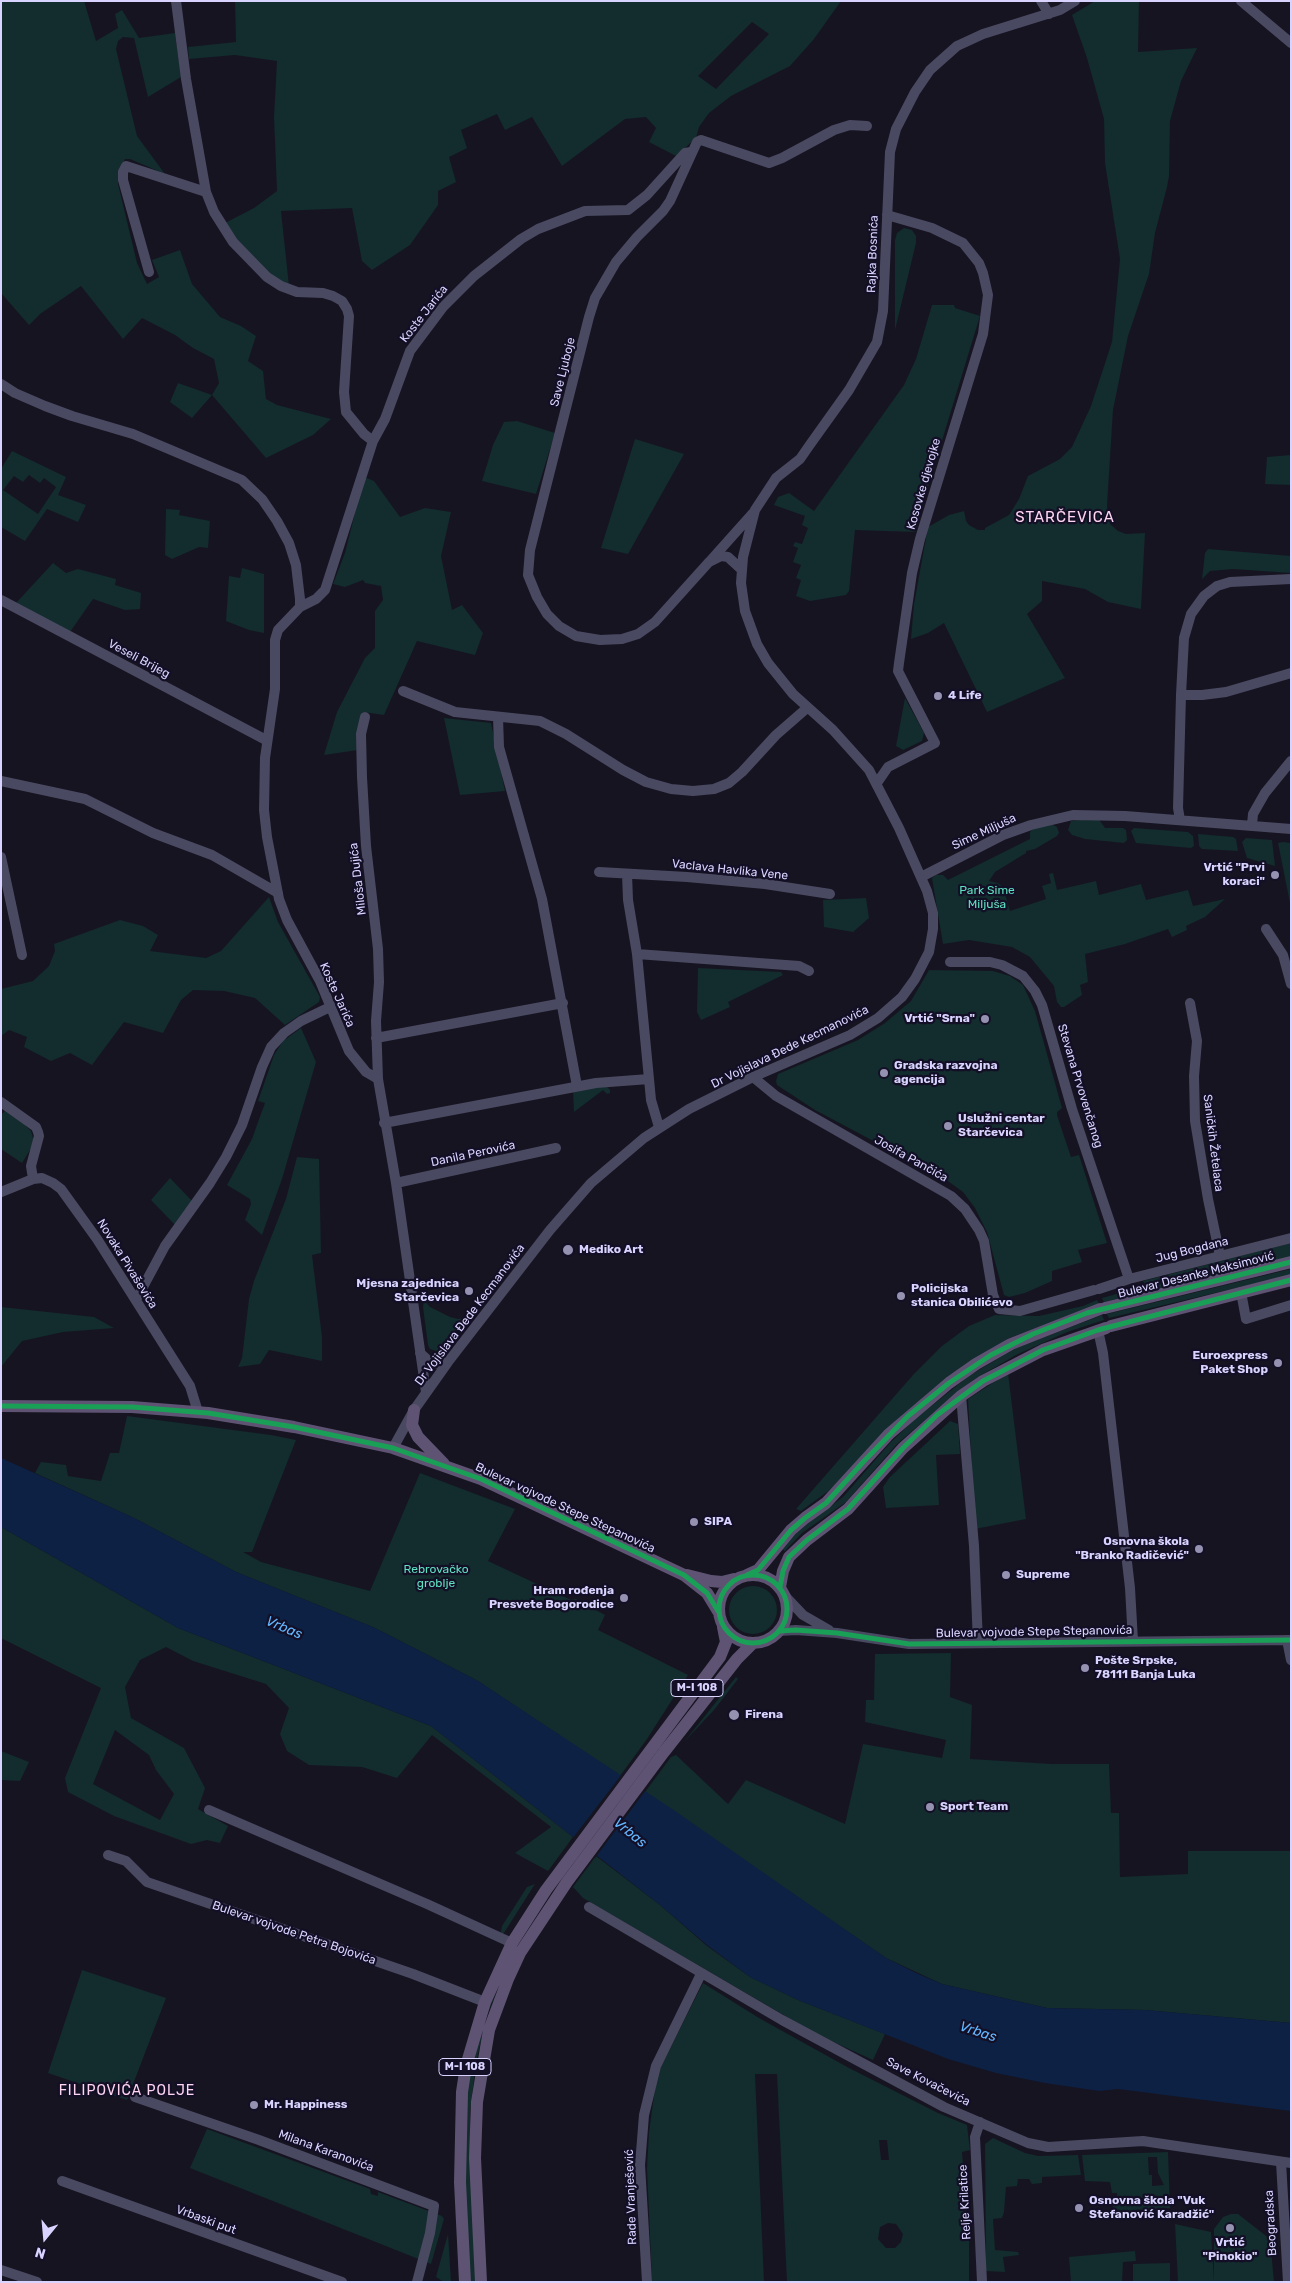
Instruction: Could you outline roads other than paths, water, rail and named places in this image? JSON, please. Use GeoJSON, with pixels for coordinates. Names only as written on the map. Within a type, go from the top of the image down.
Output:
{"type":"FeatureCollection","features":[{"type":"Feature","properties":{"kind":"main road","name":"Bulevar Desanke Maksimović"},"geometry":{"type":"LineString","coordinates":[[742,1576],[758,1570],[791,1530],[826,1503],[890,1434],[949,1383],[976,1364],[1011,1344],[1103,1309],[1291,1262]]}},
{"type":"Feature","properties":{"kind":"main road"},"geometry":{"type":"LineString","coordinates":[[779,1631],[787,1615],[782,1592],[783,1571],[789,1557],[807,1540],[848,1509],[903,1448],[960,1396],[1024,1358],[1105,1328],[1291,1280]]}},
{"type":"Feature","properties":{"kind":"main road","name":"Bulevar vojvode Stepe Stepanovića"},"geometry":{"type":"LineString","coordinates":[[1,1406],[132,1407],[198,1412],[294,1427],[393,1448],[446,1466],[512,1493],[684,1574],[722,1582],[742,1576]]}},
{"type":"Feature","properties":{"kind":"main road"},"geometry":{"type":"LineString","coordinates":[[414,1410],[412,1425],[418,1437],[446,1466]]}},
{"type":"Feature","properties":{"kind":"main road","name":"Bulevar vojvode Stepe Stepanovića"},"geometry":{"type":"LineString","coordinates":[[684,1574],[707,1592],[718,1611]]}},
{"type":"Feature","properties":{"kind":"main road"},"geometry":{"type":"LineString","coordinates":[[718,1611],[723,1592],[742,1576]]}},
{"type":"Feature","properties":{"kind":"main road","name":"M-I 108"},"geometry":{"type":"LineString","coordinates":[[742,1576],[765,1577],[782,1592]]}},
{"type":"Feature","properties":{"kind":"main road","name":"M-I 108"},"geometry":{"type":"LineString","coordinates":[[465,2282],[460,2182],[460,2129],[466,2066],[485,2002],[512,1944],[659,1748],[720,1656],[726,1642],[726,1634],[718,1611]]}},
{"type":"Feature","properties":{"kind":"main road"},"geometry":{"type":"LineString","coordinates":[[723,1627],[736,1638],[753,1643]]}},
{"type":"Feature","properties":{"kind":"main road","name":"M-I 108"},"geometry":{"type":"LineString","coordinates":[[659,1748],[753,1643],[764,1641],[779,1631]]}},
{"type":"Feature","properties":{"kind":"main road","name":"M-I 108"},"geometry":{"type":"LineString","coordinates":[[481,2282],[475,2129],[480,2075],[486,2044],[497,2008],[517,1960],[562,1879]]}},
{"type":"Feature","properties":{"kind":"street"},"geometry":{"type":"LineString","coordinates":[[176,1],[186,79],[206,192],[214,212],[228,234],[267,277],[280,286],[297,292],[323,293],[342,301],[349,316],[344,392],[346,412],[364,434],[373,440]]}},
{"type":"Feature","properties":{"kind":"street"},"geometry":{"type":"LineString","coordinates":[[1041,1],[1049,14]]}},
{"type":"Feature","properties":{"kind":"street","name":"Rajka Bosnića"},"geometry":{"type":"LineString","coordinates":[[741,569],[747,536],[755,510],[776,478],[800,458],[815,438],[849,390],[877,342],[883,311],[890,152],[896,129],[908,103],[930,70],[947,54],[968,40],[1049,14],[1076,1]]}},
{"type":"Feature","properties":{"kind":"street"},"geometry":{"type":"LineString","coordinates":[[1241,1],[1291,43]]}},
{"type":"Feature","properties":{"kind":"street"},"geometry":{"type":"LineString","coordinates":[[691,152],[694,145],[701,140],[751,158],[774,162],[834,130],[850,126],[866,126]]}},
{"type":"Feature","properties":{"kind":"street","name":"Koste Jarića"},"geometry":{"type":"LineString","coordinates":[[378,1079],[366,1072],[349,1051],[320,982],[287,920],[278,893],[265,820],[266,740],[275,689],[275,640],[278,630],[300,607],[316,599],[325,590],[373,440],[385,419],[410,351],[443,307],[474,276],[521,239],[538,229],[585,211],[628,210],[647,195],[685,153],[691,152]]}},
{"type":"Feature","properties":{"kind":"street","name":"Save Ljuboje"},"geometry":{"type":"LineString","coordinates":[[691,152],[676,190],[663,211],[621,255],[595,298],[530,550],[528,574],[536,597],[547,614],[560,626],[576,636],[611,640],[638,634],[655,622],[755,510]]}},
{"type":"Feature","properties":{"kind":"street"},"geometry":{"type":"LineString","coordinates":[[149,272],[123,180],[122,172],[126,166],[206,192]]}},
{"type":"Feature","properties":{"kind":"street","name":"Kosovke djevojke"},"geometry":{"type":"LineString","coordinates":[[877,783],[888,767],[935,743],[898,671],[899,662],[912,573],[920,539],[983,334],[988,295],[984,273],[979,263],[963,243],[932,228],[887,214]]}},
{"type":"Feature","properties":{"kind":"street"},"geometry":{"type":"LineString","coordinates":[[1,384],[15,393],[44,406],[133,434],[231,475],[249,485],[277,521],[289,543],[296,565],[300,607]]}},
{"type":"Feature","properties":{"kind":"street"},"geometry":{"type":"LineString","coordinates":[[709,562],[721,556],[728,557],[741,569]]}},
{"type":"Feature","properties":{"kind":"street","name":"Dr Vojislava Đede Kecmanovića"},"geometry":{"type":"LineString","coordinates":[[393,1448],[414,1410],[448,1362],[544,1237],[580,1194],[630,1148],[660,1127],[752,1077],[850,1034],[878,1018],[902,997],[916,979],[929,952],[933,913],[927,891],[877,783],[834,730],[807,708],[779,678],[757,644],[745,611],[741,569]]}},
{"type":"Feature","properties":{"kind":"street"},"geometry":{"type":"LineString","coordinates":[[1180,820],[1178,808],[1181,695],[1186,625],[1191,614],[1204,596],[1217,586],[1230,582],[1291,580]]}},
{"type":"Feature","properties":{"kind":"street","name":"Veseli Brijeg"},"geometry":{"type":"LineString","coordinates":[[1,600],[266,740]]}},
{"type":"Feature","properties":{"kind":"street"},"geometry":{"type":"LineString","coordinates":[[1181,695],[1226,692],[1291,673]]}},
{"type":"Feature","properties":{"kind":"street"},"geometry":{"type":"LineString","coordinates":[[404,691],[449,711],[540,721],[566,734],[623,770],[646,782],[670,789],[693,791],[714,789],[729,783],[742,772],[776,735],[807,708]]}},
{"type":"Feature","properties":{"kind":"street","name":"Miloša Dujića"},"geometry":{"type":"LineString","coordinates":[[365,717],[361,734],[362,777],[366,846],[378,949],[376,1038],[378,1079]]}},
{"type":"Feature","properties":{"kind":"street"},"geometry":{"type":"LineString","coordinates":[[498,717],[499,746],[540,894],[577,1086]]}},
{"type":"Feature","properties":{"kind":"street"},"geometry":{"type":"LineString","coordinates":[[1252,825],[1253,814],[1265,793],[1291,762]]}},
{"type":"Feature","properties":{"kind":"street"},"geometry":{"type":"LineString","coordinates":[[1,781],[85,798],[153,832],[212,855],[278,893]]}},
{"type":"Feature","properties":{"kind":"street","name":"Sime Miljuša"},"geometry":{"type":"LineString","coordinates":[[921,877],[1003,835],[1073,815],[1113,815],[1291,829]]}},
{"type":"Feature","properties":{"kind":"street"},"geometry":{"type":"LineString","coordinates":[[1,857],[22,955]]}},
{"type":"Feature","properties":{"kind":"street","name":"Vaclava Havlika Vene"},"geometry":{"type":"LineString","coordinates":[[599,872],[765,884],[830,894]]}},
{"type":"Feature","properties":{"kind":"street"},"geometry":{"type":"LineString","coordinates":[[627,874],[628,900],[637,954],[651,1100],[660,1127]]}},
{"type":"Feature","properties":{"kind":"street"},"geometry":{"type":"LineString","coordinates":[[1266,929],[1283,955],[1291,984]]}},
{"type":"Feature","properties":{"kind":"street"},"geometry":{"type":"LineString","coordinates":[[637,954],[799,966],[809,971]]}},
{"type":"Feature","properties":{"kind":"street","name":"Stevana Prvovenčanog"},"geometry":{"type":"LineString","coordinates":[[950,962],[990,962],[1002,965],[1023,976],[1035,991],[1042,1005],[1072,1109],[1129,1279]]}},
{"type":"Feature","properties":{"kind":"street"},"geometry":{"type":"LineString","coordinates":[[376,1038],[562,1003]]}},
{"type":"Feature","properties":{"kind":"street","name":"Saničkih Žetelaca"},"geometry":{"type":"LineString","coordinates":[[1190,1003],[1197,1041],[1194,1076],[1195,1121],[1220,1256]]}},
{"type":"Feature","properties":{"kind":"street"},"geometry":{"type":"LineString","coordinates":[[136,1300],[165,1246],[210,1183],[226,1157],[242,1125],[271,1047],[284,1033],[301,1021],[330,1007]]}},
{"type":"Feature","properties":{"kind":"street","name":"Josifa Pančića"},"geometry":{"type":"LineString","coordinates":[[752,1077],[776,1096],[952,1196],[979,1230],[984,1241],[989,1262],[991,1285],[996,1305],[999,1309]]}},
{"type":"Feature","properties":{"kind":"street"},"geometry":{"type":"LineString","coordinates":[[378,1079],[384,1123],[396,1183],[426,1392]]}},
{"type":"Feature","properties":{"kind":"street"},"geometry":{"type":"LineString","coordinates":[[384,1123],[577,1086],[649,1079]]}},
{"type":"Feature","properties":{"kind":"street"},"geometry":{"type":"LineString","coordinates":[[1,1102],[36,1127],[39,1136],[31,1166],[33,1179],[1,1192]]}},
{"type":"Feature","properties":{"kind":"street","name":"Danila Perovića"},"geometry":{"type":"LineString","coordinates":[[396,1183],[556,1148]]}},
{"type":"Feature","properties":{"kind":"street","name":"Novaka Pivaševića"},"geometry":{"type":"LineString","coordinates":[[33,1179],[48,1180],[61,1190],[80,1214],[190,1386],[198,1412]]}},
{"type":"Feature","properties":{"kind":"street","name":"Jug Bogdana"},"geometry":{"type":"LineString","coordinates":[[999,1309],[1020,1311],[1097,1290],[1129,1279],[1291,1238]]}},
{"type":"Feature","properties":{"kind":"street"},"geometry":{"type":"LineString","coordinates":[[1241,1292],[1246,1320],[1291,1306]]}},
{"type":"Feature","properties":{"kind":"street"},"geometry":{"type":"LineString","coordinates":[[1105,1328],[1103,1353],[1130,1588],[1133,1641]]}},
{"type":"Feature","properties":{"kind":"street"},"geometry":{"type":"LineString","coordinates":[[420,1353],[431,1362],[439,1364],[448,1362]]}},
{"type":"Feature","properties":{"kind":"street"},"geometry":{"type":"LineString","coordinates":[[960,1396],[974,1546],[978,1643]]}},
{"type":"Feature","properties":{"kind":"street","name":"Bulevar vojvode Stepe Stepanovića"},"geometry":{"type":"LineString","coordinates":[[782,1592],[803,1615],[820,1626],[836,1633]]}},
{"type":"Feature","properties":{"kind":"street","name":"Bulevar vojvode Stepe Stepanovića"},"geometry":{"type":"LineString","coordinates":[[779,1631],[796,1630],[836,1633],[895,1643],[1289,1640],[1291,1660]]}},
{"type":"Feature","properties":{"kind":"street"},"geometry":{"type":"LineString","coordinates":[[209,1810],[428,1904],[512,1944]]}},
{"type":"Feature","properties":{"kind":"street","name":"Bulevar vojvode Petra Bojovića"},"geometry":{"type":"LineString","coordinates":[[108,1856],[126,1861],[147,1882],[413,1974],[485,2002]]}},
{"type":"Feature","properties":{"kind":"street","name":"Save Kovačevića"},"geometry":{"type":"LineString","coordinates":[[589,1907],[701,1974],[944,2107],[1028,2143],[1048,2148],[1143,2141],[1286,2162]]}},
{"type":"Feature","properties":{"kind":"street","name":"Rade Vranješević"},"geometry":{"type":"LineString","coordinates":[[647,2282],[640,2165],[644,2114],[656,2066],[701,1974]]}},
{"type":"Feature","properties":{"kind":"street","name":"Milana Karanovića"},"geometry":{"type":"LineString","coordinates":[[135,2097],[268,2143],[434,2206],[417,2282]]}},
{"type":"Feature","properties":{"kind":"street","name":"Relje Krilatice"},"geometry":{"type":"LineString","coordinates":[[980,2122],[975,2137],[982,2282]]}},
{"type":"Feature","properties":{"kind":"street","name":"Beogradska"},"geometry":{"type":"LineString","coordinates":[[1286,2162],[1288,2282]]}},
{"type":"Feature","properties":{"kind":"street","name":"Vrbaski put"},"geometry":{"type":"LineString","coordinates":[[62,2181],[342,2282]]}},
{"type":"Feature","properties":{"kind":"street"},"geometry":{"type":"LineString","coordinates":[[1,2270],[37,2282]]}},
{"type":"Feature","properties":{"kind":"water","name":"Vrbas"},"geometry":{"type":"Polygon","coordinates":[[[1,1458],[134,1518],[236,1572],[375,1628],[478,1681],[675,1811],[886,1958],[916,1973],[942,1984],[1047,2008],[1145,2010],[1291,2023],[1291,2111],[1118,2089],[1099,2091],[996,2073],[948,2059],[798,2000],[750,1977],[431,1726],[178,1628],[1,1527],[1,1458]]]}},
{"type":"Feature","properties":{"kind":"place","name":"4 Life"},"geometry":{"type":"Point","coordinates":[938,696]}},
{"type":"Feature","properties":{"kind":"place","name":"Vrtić \"Prvi koraci\""},"geometry":{"type":"Point","coordinates":[1275,875]}},
{"type":"Feature","properties":{"kind":"place","name":"Vrtić \"Srna\""},"geometry":{"type":"Point","coordinates":[985,1019]}},
{"type":"Feature","properties":{"kind":"place","name":"Gradska razvojna agencija"},"geometry":{"type":"Point","coordinates":[884,1073]}},
{"type":"Feature","properties":{"kind":"place","name":"Uslužni centar Starčevica"},"geometry":{"type":"Point","coordinates":[948,1126]}},
{"type":"Feature","properties":{"kind":"place","name":"Mediko Art"},"geometry":{"type":"Point","coordinates":[568,1250]}},
{"type":"Feature","properties":{"kind":"place","name":"Mjesna zajednica Starčevica"},"geometry":{"type":"Point","coordinates":[469,1291]}},
{"type":"Feature","properties":{"kind":"place","name":"Policijska stanica Obilićevo"},"geometry":{"type":"Point","coordinates":[901,1296]}},
{"type":"Feature","properties":{"kind":"place","name":"Euroexpress Paket Shop"},"geometry":{"type":"Point","coordinates":[1278,1363]}},
{"type":"Feature","properties":{"kind":"place","name":"SIPA"},"geometry":{"type":"Point","coordinates":[694,1522]}},
{"type":"Feature","properties":{"kind":"place","name":"Osnovna škola \"Branko Radičević\""},"geometry":{"type":"Point","coordinates":[1199,1549]}},
{"type":"Feature","properties":{"kind":"place","name":"Supreme"},"geometry":{"type":"Point","coordinates":[1006,1575]}},
{"type":"Feature","properties":{"kind":"place","name":"Hram rođenja Presvete Bogorodice"},"geometry":{"type":"Point","coordinates":[624,1598]}},
{"type":"Feature","properties":{"kind":"place","name":"Pošte Srpske, 78111 Banja Luka"},"geometry":{"type":"Point","coordinates":[1085,1668]}},
{"type":"Feature","properties":{"kind":"place","name":"Firena"},"geometry":{"type":"Point","coordinates":[734,1715]}},
{"type":"Feature","properties":{"kind":"place","name":"Sport Team"},"geometry":{"type":"Point","coordinates":[930,1807]}},
{"type":"Feature","properties":{"kind":"place","name":"Mr. Happiness"},"geometry":{"type":"Point","coordinates":[254,2105]}},
{"type":"Feature","properties":{"kind":"place","name":"Osnovna škola \"Vuk Stefanović Karadžić\""},"geometry":{"type":"Point","coordinates":[1079,2208]}},
{"type":"Feature","properties":{"kind":"place","name":"Vrtić \"Pinokio\""},"geometry":{"type":"Point","coordinates":[1230,2228]}},
{"type":"Feature","properties":{"kind":"district","name":"STARČEVICA"},"geometry":{"type":"Point","coordinates":[1065,518]}},
{"type":"Feature","properties":{"kind":"district","name":"FILIPOVIĆA POLJE"},"geometry":{"type":"Point","coordinates":[127,2091]}},
{"type":"Feature","properties":{"kind":"park label","name":"Park Sime Miljuša"},"geometry":{"type":"Point","coordinates":[987,898]}},
{"type":"Feature","properties":{"kind":"park label","name":"Rebrovačko groblje"},"geometry":{"type":"Point","coordinates":[436,1577]}}]}
